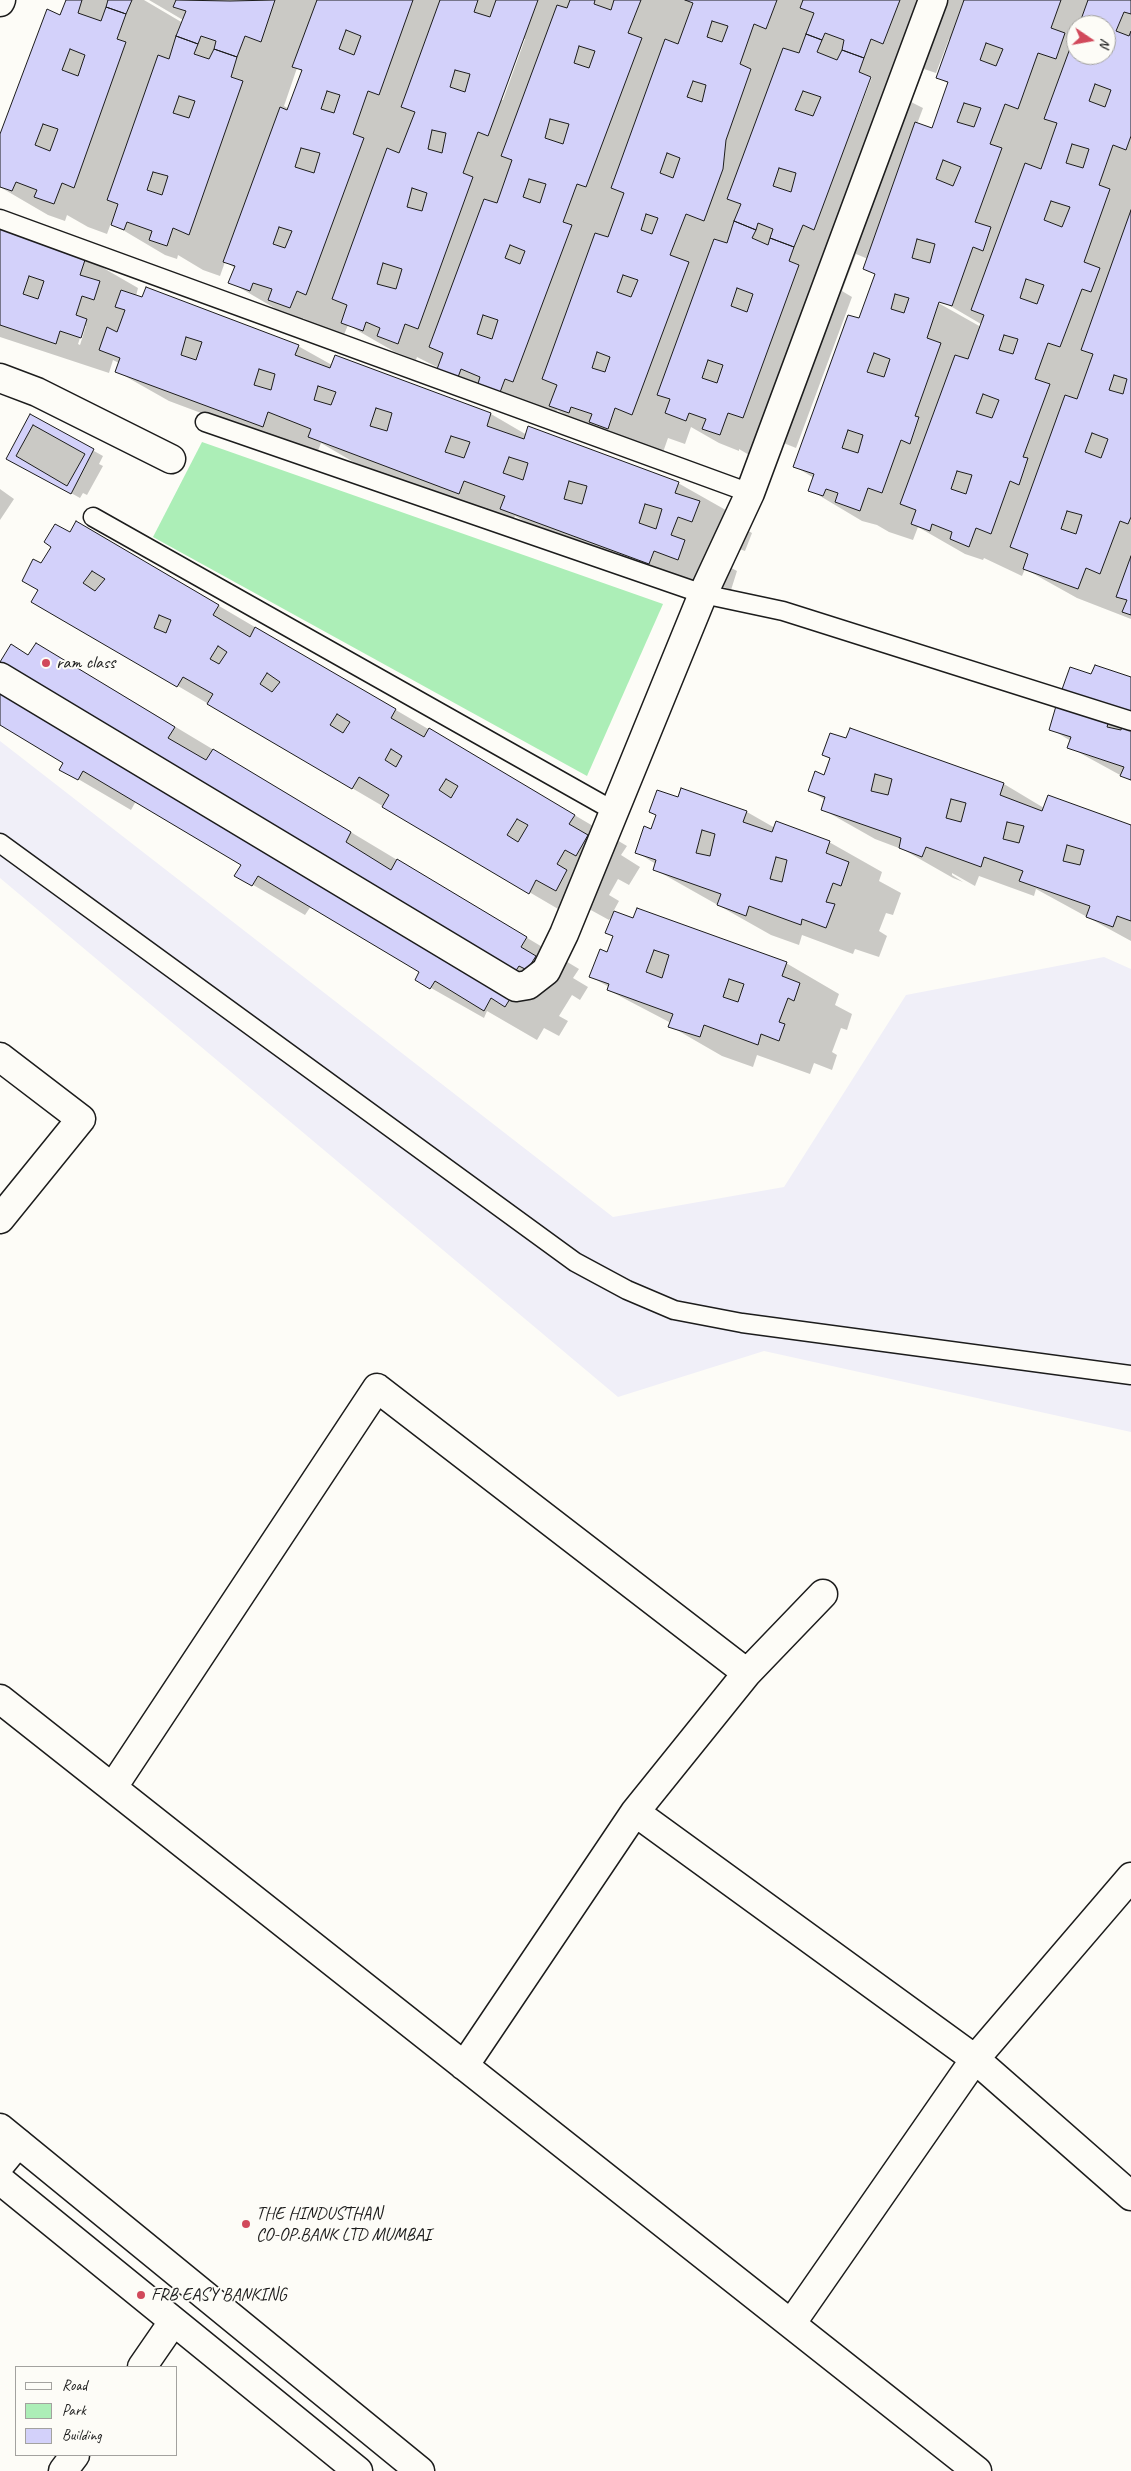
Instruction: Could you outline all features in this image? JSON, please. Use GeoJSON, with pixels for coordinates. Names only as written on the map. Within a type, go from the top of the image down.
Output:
{"type":"FeatureCollection","features":[{"type":"Feature","properties":{"kind":"street"},"geometry":{"type":"LineString","coordinates":[[0,677],[516,987],[528,985],[546,971],[564,934],[703,594],[750,493],[933,0]]}},
{"type":"Feature","properties":{"kind":"street"},"geometry":{"type":"LineString","coordinates":[[0,378],[37,392],[171,459]]}},
{"type":"Feature","properties":{"kind":"street"},"geometry":{"type":"LineString","coordinates":[[0,1057],[81,1120],[0,1219]]}},
{"type":"Feature","properties":{"kind":"street"},"geometry":{"type":"LineString","coordinates":[[113,1787],[377,1388],[747,1673]]}},
{"type":"Feature","properties":{"kind":"street"},"geometry":{"type":"LineString","coordinates":[[464,2066],[635,1812],[747,1673],[823,1594]]}},
{"type":"Feature","properties":{"kind":"street"},"geometry":{"type":"LineString","coordinates":[[0,1698],[977,2471]]}},
{"type":"Feature","properties":{"kind":"street"},"geometry":{"type":"LineString","coordinates":[[635,1812],[975,2059],[1131,2196]]}},
{"type":"Feature","properties":{"kind":"street"},"geometry":{"type":"LineString","coordinates":[[791,2324],[975,2059],[1131,1877]]}},
{"type":"Feature","properties":{"kind":"street"},"geometry":{"type":"LineString","coordinates":[[0,2165],[9,2135],[420,2471]]}},
{"type":"Feature","properties":{"kind":"street"},"geometry":{"type":"LineString","coordinates":[[0,2180],[173,2322],[344,2467]]}},
{"type":"Feature","properties":{"kind":"street"},"geometry":{"type":"LineString","coordinates":[[143,2366],[173,2322]]}},
{"type":"Feature","properties":{"kind":"street"},"geometry":{"type":"LineString","coordinates":[[63,2471],[74,2456]]}},
{"type":"Feature","properties":{"kind":"lane"},"geometry":{"type":"LineString","coordinates":[[0,219],[750,493]]}},
{"type":"Feature","properties":{"kind":"lane"},"geometry":{"type":"LineString","coordinates":[[205,422],[703,594],[783,612],[1131,721]]}},
{"type":"Feature","properties":{"kind":"lane"},"geometry":{"type":"LineString","coordinates":[[93,516],[614,811]]}},
{"type":"Feature","properties":{"kind":"lane"},"geometry":{"type":"LineString","coordinates":[[0,843],[575,1262],[626,1290],[674,1310],[742,1323],[1131,1375]]}},
{"type":"Feature","properties":{"kind":"shaded area"},"geometry":{"type":"Polygon","coordinates":[[[0,741],[613,1217],[784,1187],[906,995],[1104,957],[1131,969],[1131,1432],[764,1351],[618,1397],[0,878],[0,741]]]}},
{"type":"Feature","properties":{"kind":"green space"},"geometry":{"type":"Polygon","coordinates":[[[202,442],[663,604],[587,776],[153,537],[202,442]]]}},
{"type":"Feature","properties":{"kind":"building"},"geometry":{"type":"Polygon","coordinates":[[[66,0],[82,0],[78,13],[101,21],[106,7],[126,14],[117,39],[126,42],[74,188],[62,183],[54,204],[34,197],[37,190],[16,182],[12,191],[0,187],[0,134],[47,9],[60,15],[66,0]],[[70,49],[62,70],[78,76],[85,55],[70,49]],[[43,124],[35,145],[50,151],[58,129],[43,124]]]}},
{"type":"Feature","properties":{"kind":"building"},"geometry":{"type":"Polygon","coordinates":[[[108,0],[132,0],[126,14],[106,7],[108,0]]]}},
{"type":"Feature","properties":{"kind":"building"},"geometry":{"type":"Polygon","coordinates":[[[176,0],[275,0],[261,42],[245,36],[237,57],[214,49],[216,41],[201,36],[198,44],[176,36],[186,11],[173,7],[176,0]]]}},
{"type":"Feature","properties":{"kind":"building"},"geometry":{"type":"Polygon","coordinates":[[[317,0],[413,0],[379,95],[368,91],[353,134],[364,138],[306,295],[297,291],[290,308],[268,300],[272,289],[253,283],[250,291],[228,283],[235,266],[223,262],[280,107],[287,110],[302,70],[292,67],[317,0]],[[346,30],[339,49],[354,55],[361,36],[346,30]],[[327,91],[321,109],[334,113],[340,95],[327,91]],[[301,148],[295,167],[314,173],[320,153],[301,148]],[[279,227],[273,244],[285,248],[292,231],[279,227]]]}},
{"type":"Feature","properties":{"kind":"building"},"geometry":{"type":"Polygon","coordinates":[[[440,0],[478,0],[474,12],[490,17],[496,0],[538,0],[488,136],[478,132],[463,173],[473,177],[418,329],[405,324],[398,344],[377,336],[380,328],[366,322],[363,331],[341,323],[347,305],[332,299],[387,148],[399,153],[415,112],[401,107],[440,0]],[[455,70],[450,87],[465,92],[470,74],[455,70]],[[432,130],[428,149],[442,153],[446,133],[432,130]],[[412,188],[407,207],[422,211],[427,193],[412,188]],[[383,263],[377,284],[396,289],[402,269],[383,263]]]}},
{"type":"Feature","properties":{"kind":"building"},"geometry":{"type":"Polygon","coordinates":[[[570,0],[595,0],[594,4],[611,10],[614,0],[641,0],[628,33],[642,38],[586,187],[577,184],[563,222],[572,225],[513,382],[505,379],[499,395],[477,387],[480,377],[461,369],[457,380],[436,372],[443,353],[429,347],[484,199],[497,203],[512,160],[501,156],[557,5],[567,8],[570,0]],[[579,46],[574,63],[589,68],[595,51],[579,46]],[[550,119],[545,138],[563,144],[569,124],[550,119]],[[529,179],[523,197],[540,203],[546,184],[529,179]],[[510,245],[505,258],[520,264],[525,251],[510,245]],[[483,315],[477,334],[492,339],[498,320],[483,315]]]}},
{"type":"Feature","properties":{"kind":"building"},"geometry":{"type":"Polygon","coordinates":[[[685,0],[777,0],[766,29],[754,24],[740,64],[751,69],[726,140],[723,169],[704,221],[686,214],[670,255],[689,262],[632,415],[615,408],[608,429],[589,422],[592,414],[571,407],[569,413],[549,406],[557,385],[542,379],[595,233],[608,237],[624,193],[611,188],[665,39],[678,44],[693,3],[685,0]],[[712,21],[707,37],[722,42],[728,26],[712,21]],[[693,81],[687,97],[702,102],[706,85],[693,81]],[[667,153],[660,173],[673,178],[680,158],[667,153]],[[646,214],[641,230],[652,234],[658,218],[646,214]],[[623,275],[617,292],[631,297],[638,280],[623,275]],[[597,352],[592,368],[605,372],[610,357],[597,352]]]}},
{"type":"Feature","properties":{"kind":"building"},"geometry":{"type":"Polygon","coordinates":[[[803,0],[900,0],[883,44],[871,39],[864,58],[842,50],[844,40],[825,33],[822,40],[806,34],[814,13],[800,8],[803,0]]]}},
{"type":"Feature","properties":{"kind":"building"},"geometry":{"type":"Polygon","coordinates":[[[964,0],[1061,0],[1051,28],[1065,33],[1056,59],[1038,53],[1018,109],[1005,104],[990,144],[1002,148],[975,222],[991,227],[983,251],[973,247],[952,306],[939,302],[927,338],[941,343],[915,416],[919,417],[910,444],[901,440],[882,493],[868,488],[860,511],[835,502],[838,493],[826,489],[823,496],[808,491],[814,474],[793,467],[848,315],[859,318],[875,274],[863,269],[915,122],[932,128],[948,82],[936,78],[964,0]],[[986,43],[980,60],[996,66],[1003,49],[986,43]],[[964,103],[957,122],[974,127],[981,108],[964,103]],[[943,160],[936,179],[953,186],[961,167],[943,160]],[[917,239],[912,258],[930,263],[935,244],[917,239]],[[895,294],[891,309],[904,313],[909,298],[895,294]],[[874,353],[867,372],[884,377],[890,359],[874,353]],[[848,430],[842,448],[858,453],[863,435],[848,430]]]}},
{"type":"Feature","properties":{"kind":"building"},"geometry":{"type":"Polygon","coordinates":[[[1088,0],[1131,0],[1131,14],[1124,12],[1116,31],[1116,15],[1083,15],[1088,0]]]}},
{"type":"Feature","properties":{"kind":"building"},"geometry":{"type":"Polygon","coordinates":[[[1116,31],[1129,36],[1131,31],[1131,136],[1126,150],[1113,145],[1099,185],[1110,189],[1084,262],[1100,268],[1091,292],[1082,289],[1060,347],[1048,343],[1035,379],[1050,384],[1023,457],[1028,458],[1019,485],[1010,481],[991,534],[976,528],[969,547],[950,539],[952,532],[932,524],[930,531],[911,524],[916,510],[900,504],[955,355],[968,359],[984,315],[971,310],[1025,163],[1041,169],[1057,123],[1044,119],[1066,59],[1066,65],[1116,65],[1116,31]],[[1095,84],[1089,101],[1105,107],[1111,90],[1095,84]],[[1072,144],[1066,163],[1083,168],[1089,149],[1072,144]],[[1051,201],[1044,220],[1062,227],[1070,207],[1051,201]],[[1026,279],[1020,298],[1037,304],[1044,285],[1026,279]],[[1004,335],[999,350],[1013,354],[1018,339],[1004,335]],[[983,394],[976,413],[992,418],[999,400],[983,394]],[[957,471],[951,489],[966,494],[972,475],[957,471]]]}},
{"type":"Feature","properties":{"kind":"building"},"geometry":{"type":"Polygon","coordinates":[[[806,34],[822,40],[817,52],[837,60],[842,50],[864,58],[859,72],[871,77],[814,230],[803,225],[794,247],[770,238],[773,229],[758,223],[756,230],[734,221],[741,204],[727,199],[783,48],[799,53],[806,34]],[[803,91],[795,110],[813,116],[821,97],[803,91]],[[779,168],[773,186],[791,192],[796,173],[779,168]]]}},
{"type":"Feature","properties":{"kind":"building"},"geometry":{"type":"Polygon","coordinates":[[[176,36],[198,44],[194,54],[209,59],[214,49],[237,57],[231,77],[243,81],[189,235],[173,228],[167,246],[149,240],[152,231],[127,222],[124,230],[111,225],[118,204],[107,200],[158,55],[169,59],[176,36]],[[179,96],[173,113],[189,118],[195,101],[179,96]],[[153,172],[147,190],[162,195],[168,176],[153,172]]]}},
{"type":"Feature","properties":{"kind":"building"},"geometry":{"type":"Polygon","coordinates":[[[1131,210],[1131,517],[1128,524],[1120,521],[1100,574],[1086,568],[1078,589],[1023,569],[1028,554],[1010,547],[1065,395],[1077,399],[1093,354],[1081,350],[1131,210]],[[1114,375],[1109,390],[1123,394],[1127,379],[1114,375]],[[1092,433],[1085,452],[1101,458],[1108,439],[1092,433]],[[1067,511],[1061,529],[1076,534],[1082,515],[1067,511]]]}},
{"type":"Feature","properties":{"kind":"building"},"geometry":{"type":"Polygon","coordinates":[[[734,221],[756,230],[752,238],[768,245],[770,238],[794,247],[789,261],[799,265],[743,418],[728,413],[720,435],[702,429],[706,419],[689,413],[686,421],[665,413],[670,399],[657,395],[714,239],[727,243],[734,221]],[[737,288],[731,306],[747,312],[753,294],[737,288]],[[708,360],[702,378],[717,383],[723,365],[708,360]]]}},
{"type":"Feature","properties":{"kind":"building"},"geometry":{"type":"Polygon","coordinates":[[[0,228],[86,257],[80,275],[100,281],[94,300],[82,296],[76,315],[87,319],[81,338],[60,331],[56,344],[0,325],[0,228]],[[29,276],[23,294],[38,299],[44,281],[29,276]]]}},
{"type":"Feature","properties":{"kind":"building"},"geometry":{"type":"Polygon","coordinates":[[[146,287],[299,345],[295,355],[330,368],[335,355],[491,413],[487,426],[524,439],[528,426],[679,482],[675,493],[700,501],[692,522],[678,517],[671,535],[685,540],[678,560],[654,551],[649,564],[500,509],[505,496],[464,481],[459,494],[308,437],[311,429],[268,412],[263,427],[115,372],[120,358],[99,350],[107,327],[117,332],[125,310],[115,307],[121,290],[142,297],[146,287]],[[186,337],[181,355],[196,360],[202,342],[186,337]],[[259,369],[254,385],[271,390],[275,374],[259,369]],[[318,386],[314,400],[331,405],[336,392],[318,386]],[[376,408],[370,426],[387,431],[392,413],[376,408]],[[451,436],[445,452],[464,458],[470,442],[451,436]],[[509,457],[503,473],[523,480],[528,463],[509,457]],[[569,481],[564,499],[582,504],[587,486],[569,481]],[[645,504],[639,523],[656,529],[662,509],[645,504]]]}},
{"type":"Feature","properties":{"kind":"building"},"geometry":{"type":"Polygon","coordinates":[[[30,414],[94,449],[71,494],[6,459],[30,414]]]}},
{"type":"Feature","properties":{"kind":"building"},"geometry":{"type":"Polygon","coordinates":[[[33,425],[85,454],[67,486],[16,456],[33,425]]]}},
{"type":"Feature","properties":{"kind":"building"},"geometry":{"type":"Polygon","coordinates":[[[76,521],[219,605],[213,615],[250,637],[255,627],[396,709],[391,718],[424,737],[429,728],[575,815],[569,824],[588,835],[576,856],[565,850],[557,864],[567,870],[556,891],[536,880],[529,894],[382,807],[389,795],[359,777],[352,789],[207,704],[213,694],[183,677],[177,687],[31,602],[38,590],[22,581],[33,559],[41,563],[51,547],[44,542],[55,524],[70,532],[76,521]],[[92,571],[83,583],[95,591],[105,579],[92,571]],[[159,615],[154,628],[166,633],[171,620],[159,615]],[[218,646],[210,659],[219,664],[227,652],[218,646]],[[267,673],[260,684],[272,692],[280,682],[267,673]],[[337,714],[330,725],[343,733],[350,722],[337,714]],[[391,749],[385,760],[396,767],[402,756],[391,749]],[[446,779],[439,790],[451,798],[458,786],[446,779]],[[517,819],[507,835],[518,842],[528,825],[517,819]]]}},
{"type":"Feature","properties":{"kind":"building"},"geometry":{"type":"Polygon","coordinates":[[[1131,556],[1131,615],[1122,612],[1127,600],[1116,597],[1131,556]]]}},
{"type":"Feature","properties":{"kind":"building"},"geometry":{"type":"Polygon","coordinates":[[[36,643],[175,727],[168,738],[206,760],[213,749],[351,832],[346,842],[391,870],[397,859],[527,937],[521,947],[536,956],[527,970],[519,966],[507,984],[516,989],[505,1007],[491,998],[484,1011],[435,981],[430,989],[415,980],[419,972],[258,876],[252,886],[234,876],[241,865],[83,771],[78,780],[59,770],[63,763],[0,725],[0,662],[11,644],[28,655],[36,643]]]}},
{"type":"Feature","properties":{"kind":"building"},"geometry":{"type":"Polygon","coordinates":[[[1095,665],[1131,677],[1131,780],[1120,776],[1124,767],[1067,748],[1071,737],[1049,730],[1056,706],[1063,709],[1067,697],[1060,695],[1070,667],[1091,674],[1095,665]],[[1112,711],[1107,727],[1121,730],[1126,715],[1112,711]]]}},
{"type":"Feature","properties":{"kind":"building"},"geometry":{"type":"Polygon","coordinates":[[[850,728],[1004,783],[1000,795],[1042,811],[1048,795],[1131,825],[1131,921],[1117,916],[1113,927],[1086,917],[1090,906],[1019,881],[1023,871],[984,857],[981,867],[926,847],[922,857],[899,848],[901,838],[821,810],[825,797],[808,791],[815,771],[824,775],[830,758],[822,755],[830,733],[846,738],[850,728]],[[875,774],[871,791],[888,795],[892,779],[875,774]],[[951,799],[946,818],[961,822],[966,803],[951,799]],[[1007,822],[1003,839],[1019,843],[1024,826],[1007,822]],[[1067,845],[1063,861],[1080,865],[1084,850],[1067,845]]]}},
{"type":"Feature","properties":{"kind":"building"},"geometry":{"type":"Polygon","coordinates":[[[681,788],[747,811],[743,822],[772,832],[776,821],[830,841],[826,853],[849,862],[841,886],[833,883],[826,902],[835,904],[826,928],[802,919],[801,925],[749,906],[746,916],[717,905],[721,894],[653,870],[656,860],[635,853],[644,826],[651,829],[656,815],[649,812],[657,790],[678,797],[681,788]],[[702,830],[696,853],[710,856],[715,834],[702,830]],[[776,857],[770,879],[782,882],[787,860],[776,857]]]}},
{"type":"Feature","properties":{"kind":"building"},"geometry":{"type":"Polygon","coordinates":[[[637,908],[787,962],[782,976],[800,983],[794,1001],[788,998],[779,1022],[785,1024],[779,1041],[761,1034],[758,1045],[704,1025],[700,1037],[668,1027],[673,1014],[607,990],[609,984],[589,977],[600,949],[607,952],[613,936],[605,933],[614,911],[633,918],[637,908]],[[654,950],[646,972],[662,978],[669,955],[654,950]],[[729,979],[723,997],[738,1002],[744,984],[729,979]]]}},
{"type":"Feature","properties":{"kind":"place","name":"ram class"},"geometry":{"type":"Point","coordinates":[46,663]}},
{"type":"Feature","properties":{"kind":"place","name":"THE HINDUSTHAN CO-OP.BANK LTD MUMBAI"},"geometry":{"type":"Point","coordinates":[246,2224]}},
{"type":"Feature","properties":{"kind":"place","name":"FRB EASY BANKING"},"geometry":{"type":"Point","coordinates":[141,2295]}}]}
